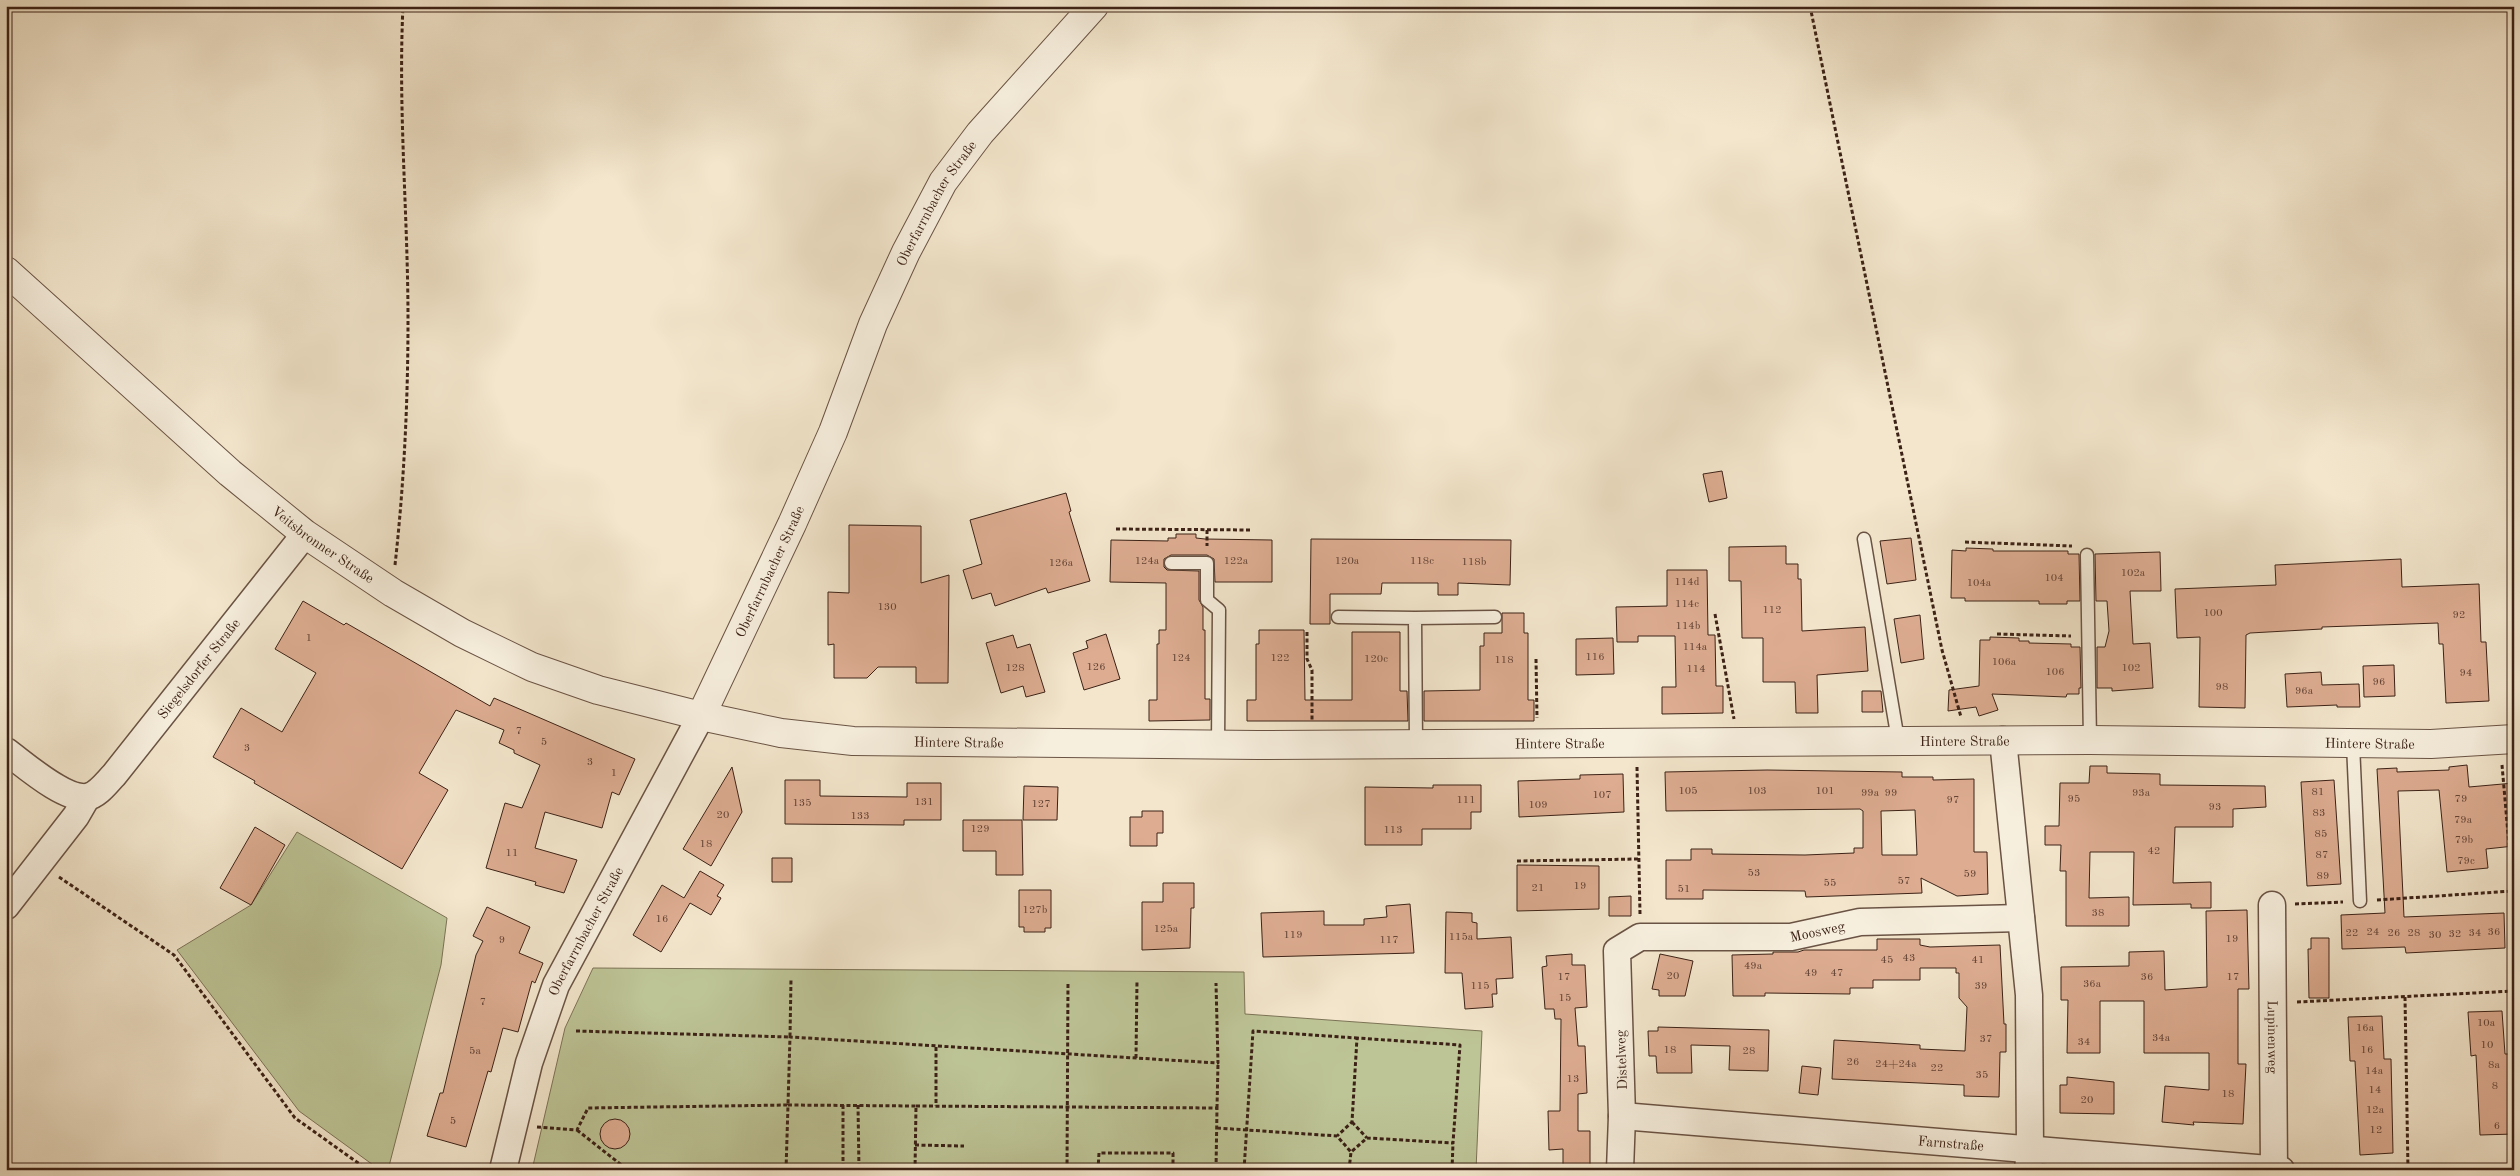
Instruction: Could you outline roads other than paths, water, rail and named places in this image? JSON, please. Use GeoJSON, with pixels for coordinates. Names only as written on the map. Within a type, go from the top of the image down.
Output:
{"type":"FeatureCollection","features":[{"type":"Feature","properties":{"kind":"street","name":"Oberfarrnbacher Straße"},"geometry":{"type":"LineString","coordinates":[[503,1170],[529,1063],[556,985],[701,716],[825,451],[873,324],[902,261],[943,182],[980,133],[1094,6]]}},
{"type":"Feature","properties":{"kind":"street","name":"Veitsbronner Straße"},"geometry":{"type":"LineString","coordinates":[[6,271],[223,467],[305,534],[392,593],[462,633],[532,667],[598,690],[701,716]]}},
{"type":"Feature","properties":{"kind":"street","name":"Siegelsdorfer Straße"},"geometry":{"type":"LineString","coordinates":[[6,906],[40,864],[88,796],[99,790],[114,775],[305,534]]}},
{"type":"Feature","properties":{"kind":"street","name":"Hintere Straße"},"geometry":{"type":"LineString","coordinates":[[701,716],[781,733],[853,741],[1537,744],[1735,740],[2090,740],[2431,744],[2507,740]]}},
{"type":"Feature","properties":{"kind":"street"},"geometry":{"type":"LineString","coordinates":[[2002,740],[2029,995],[2029,1160]]}},
{"type":"Feature","properties":{"kind":"street"},"geometry":{"type":"LineString","coordinates":[[6,750],[39,775],[72,796],[88,796]]}},
{"type":"Feature","properties":{"kind":"street","name":"Lupinenweg"},"geometry":{"type":"LineString","coordinates":[[2272,905],[2274,1170]]}},
{"type":"Feature","properties":{"kind":"street","name":"Moosweg"},"geometry":{"type":"LineString","coordinates":[[1617,951],[1640,937],[1790,937],[1860,922],[2021,918]]}},
{"type":"Feature","properties":{"kind":"street","name":"Distelweg"},"geometry":{"type":"LineString","coordinates":[[1617,951],[1622,1116],[1620,1170]]}},
{"type":"Feature","properties":{"kind":"street","name":"Farnstraße"},"geometry":{"type":"LineString","coordinates":[[1622,1116],[2029,1160],[2281,1170]]}},
{"type":"Feature","properties":{"kind":"lane"},"geometry":{"type":"LineString","coordinates":[[1864,539],[1898,740]]}},
{"type":"Feature","properties":{"kind":"lane"},"geometry":{"type":"LineString","coordinates":[[2087,555],[2090,740]]}},
{"type":"Feature","properties":{"kind":"lane"},"geometry":{"type":"LineString","coordinates":[[1171,563],[1207,563],[1208,600],[1219,610],[1218,744]]}},
{"type":"Feature","properties":{"kind":"lane"},"geometry":{"type":"LineString","coordinates":[[1338,617],[1495,617]]}},
{"type":"Feature","properties":{"kind":"lane"},"geometry":{"type":"LineString","coordinates":[[1415,618],[1416,744]]}},
{"type":"Feature","properties":{"kind":"lane"},"geometry":{"type":"LineString","coordinates":[[2353,744],[2360,901]]}}]}
